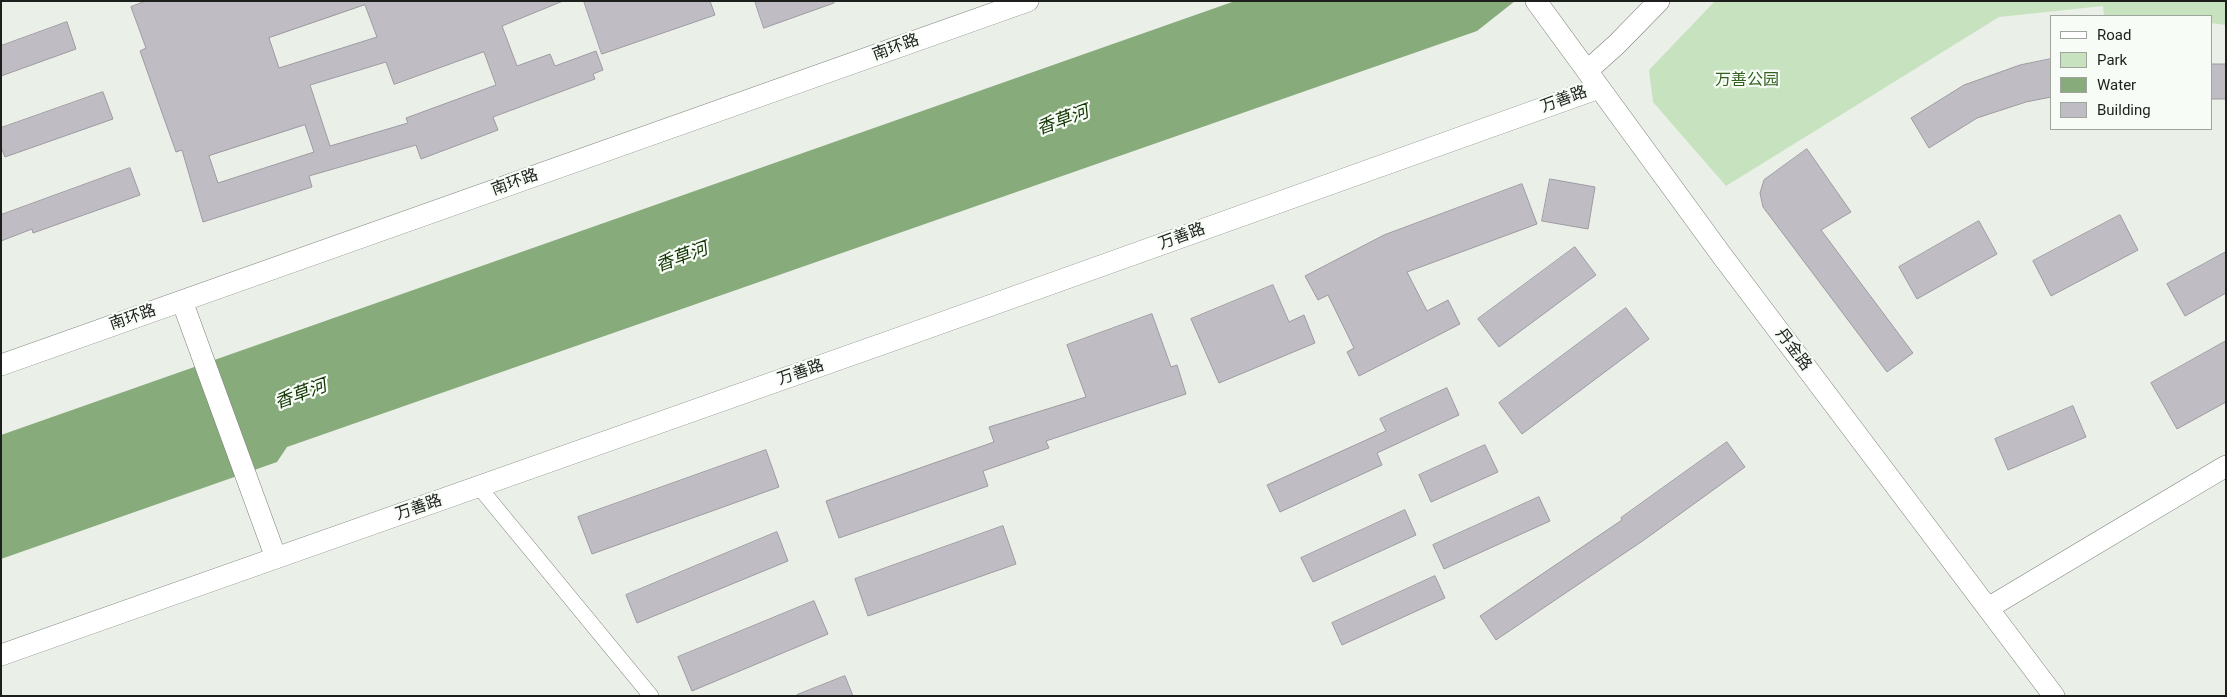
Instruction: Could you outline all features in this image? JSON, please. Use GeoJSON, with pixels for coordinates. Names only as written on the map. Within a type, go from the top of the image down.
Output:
{"type":"FeatureCollection","features":[{"type":"Feature","properties":{"kind":"main road","name":"南环路"},"geometry":{"type":"LineString","coordinates":[[1,365],[1028,1]]}},
{"type":"Feature","properties":{"kind":"main road","name":"万善路"},"geometry":{"type":"LineString","coordinates":[[1,655],[479,487],[1593,79],[1617,44],[1659,1]]}},
{"type":"Feature","properties":{"kind":"main road","name":"丹金路"},"geometry":{"type":"LineString","coordinates":[[1542,9],[1723,257],[2054,696]]}},
{"type":"Feature","properties":{"kind":"main road"},"geometry":{"type":"LineString","coordinates":[[182,301],[276,558]]}},
{"type":"Feature","properties":{"kind":"main road"},"geometry":{"type":"LineString","coordinates":[[1988,608],[2226,466]]}},
{"type":"Feature","properties":{"kind":"street"},"geometry":{"type":"LineString","coordinates":[[479,487],[651,696]]}},
{"type":"Feature","properties":{"kind":"green space","name":"万善公园"},"geometry":{"type":"Polygon","coordinates":[[[1715,1],[2226,1],[2226,25],[2212,23],[2212,15],[2104,15],[2103,6],[1999,17],[1726,186],[1653,102],[1649,70],[1715,1]]]}},
{"type":"Feature","properties":{"kind":"water","name":"香草河"},"geometry":{"type":"Polygon","coordinates":[[[1235,1],[1515,1],[1477,31],[287,447],[277,462],[1,559],[1,435],[1235,1]]]}},
{"type":"Feature","properties":{"kind":"building"},"geometry":{"type":"Polygon","coordinates":[[[146,1],[563,1],[502,26],[517,66],[550,54],[555,66],[596,51],[603,70],[593,74],[595,79],[493,117],[498,130],[421,159],[416,145],[309,176],[312,187],[203,222],[182,150],[176,152],[140,51],[146,48],[131,7],[146,1]],[[365,5],[269,38],[279,68],[377,37],[365,5]],[[484,52],[394,84],[386,62],[310,85],[330,146],[408,123],[406,118],[496,85],[484,52]],[[305,125],[209,156],[218,183],[314,152],[305,125]]]}},
{"type":"Feature","properties":{"kind":"building"},"geometry":{"type":"Polygon","coordinates":[[[584,1],[710,1],[715,15],[602,54],[584,1]]]}},
{"type":"Feature","properties":{"kind":"building"},"geometry":{"type":"Polygon","coordinates":[[[755,1],[834,1],[834,3],[764,28],[755,1]]]}},
{"type":"Feature","properties":{"kind":"building"},"geometry":{"type":"Polygon","coordinates":[[[67,22],[76,49],[1,76],[1,46],[67,22]]]}},
{"type":"Feature","properties":{"kind":"building"},"geometry":{"type":"Polygon","coordinates":[[[2050,59],[2050,97],[2026,102],[1977,118],[1929,148],[1911,118],[1964,85],[2020,65],[2050,59]]]}},
{"type":"Feature","properties":{"kind":"building"},"geometry":{"type":"Polygon","coordinates":[[[2212,64],[2226,64],[2226,99],[2212,99],[2212,64]]]}},
{"type":"Feature","properties":{"kind":"building"},"geometry":{"type":"Polygon","coordinates":[[[103,92],[113,119],[5,157],[1,147],[1,128],[103,92]]]}},
{"type":"Feature","properties":{"kind":"building"},"geometry":{"type":"Polygon","coordinates":[[[1807,149],[1851,212],[1821,230],[1913,353],[1887,372],[1763,207],[1760,193],[1764,180],[1807,149]]]}},
{"type":"Feature","properties":{"kind":"building"},"geometry":{"type":"Polygon","coordinates":[[[130,168],[140,195],[33,233],[32,229],[1,241],[1,215],[130,168]]]}},
{"type":"Feature","properties":{"kind":"building"},"geometry":{"type":"Polygon","coordinates":[[[1550,179],[1595,187],[1588,229],[1542,221],[1550,179]]]}},
{"type":"Feature","properties":{"kind":"building"},"geometry":{"type":"Polygon","coordinates":[[[1522,184],[1537,224],[1407,272],[1427,311],[1448,300],[1460,324],[1359,376],[1347,352],[1354,348],[1328,295],[1318,300],[1305,276],[1384,235],[1522,184]]]}},
{"type":"Feature","properties":{"kind":"building"},"geometry":{"type":"Polygon","coordinates":[[[2120,215],[2138,250],[2051,296],[2033,261],[2120,215]]]}},
{"type":"Feature","properties":{"kind":"building"},"geometry":{"type":"Polygon","coordinates":[[[1979,221],[1997,254],[1917,299],[1899,267],[1979,221]]]}},
{"type":"Feature","properties":{"kind":"building"},"geometry":{"type":"Polygon","coordinates":[[[1575,247],[1596,275],[1499,347],[1478,319],[1575,247]]]}},
{"type":"Feature","properties":{"kind":"building"},"geometry":{"type":"Polygon","coordinates":[[[2226,252],[2226,293],[2185,316],[2167,284],[2226,252]]]}},
{"type":"Feature","properties":{"kind":"building"},"geometry":{"type":"Polygon","coordinates":[[[1273,285],[1289,322],[1304,315],[1315,343],[1219,383],[1191,319],[1273,285]]]}},
{"type":"Feature","properties":{"kind":"building"},"geometry":{"type":"Polygon","coordinates":[[[1626,308],[1649,339],[1522,434],[1499,403],[1626,308]]]}},
{"type":"Feature","properties":{"kind":"building"},"geometry":{"type":"Polygon","coordinates":[[[1152,314],[1171,367],[1177,365],[1186,394],[1046,441],[1049,448],[983,471],[988,486],[839,538],[826,501],[994,442],[989,427],[1086,397],[1067,345],[1152,314]]]}},
{"type":"Feature","properties":{"kind":"building"},"geometry":{"type":"Polygon","coordinates":[[[2226,341],[2226,402],[2177,429],[2151,383],[2226,341]]]}},
{"type":"Feature","properties":{"kind":"building"},"geometry":{"type":"Polygon","coordinates":[[[1447,388],[1459,415],[1377,453],[1382,465],[1280,512],[1267,485],[1386,431],[1380,419],[1447,388]]]}},
{"type":"Feature","properties":{"kind":"building"},"geometry":{"type":"Polygon","coordinates":[[[2073,406],[2086,437],[2008,470],[1995,439],[2073,406]]]}},
{"type":"Feature","properties":{"kind":"building"},"geometry":{"type":"Polygon","coordinates":[[[1727,442],[1745,467],[1644,540],[1496,640],[1480,616],[1622,520],[1621,518],[1727,442]]]}},
{"type":"Feature","properties":{"kind":"building"},"geometry":{"type":"Polygon","coordinates":[[[1485,445],[1498,472],[1431,502],[1419,475],[1485,445]]]}},
{"type":"Feature","properties":{"kind":"building"},"geometry":{"type":"Polygon","coordinates":[[[766,450],[779,487],[592,554],[578,517],[766,450]]]}},
{"type":"Feature","properties":{"kind":"building"},"geometry":{"type":"Polygon","coordinates":[[[1539,497],[1550,521],[1444,569],[1433,545],[1539,497]]]}},
{"type":"Feature","properties":{"kind":"building"},"geometry":{"type":"Polygon","coordinates":[[[1405,510],[1416,535],[1313,582],[1301,558],[1405,510]]]}},
{"type":"Feature","properties":{"kind":"building"},"geometry":{"type":"Polygon","coordinates":[[[1003,526],[1016,564],[868,616],[855,579],[1003,526]]]}},
{"type":"Feature","properties":{"kind":"building"},"geometry":{"type":"Polygon","coordinates":[[[777,532],[788,561],[637,623],[626,595],[777,532]]]}},
{"type":"Feature","properties":{"kind":"building"},"geometry":{"type":"Polygon","coordinates":[[[1435,576],[1445,598],[1342,645],[1332,623],[1435,576]]]}},
{"type":"Feature","properties":{"kind":"building"},"geometry":{"type":"Polygon","coordinates":[[[814,601],[828,634],[692,691],[678,657],[814,601]]]}},
{"type":"Feature","properties":{"kind":"building"},"geometry":{"type":"Polygon","coordinates":[[[845,676],[853,696],[797,696],[797,695],[845,676]]]}}]}
